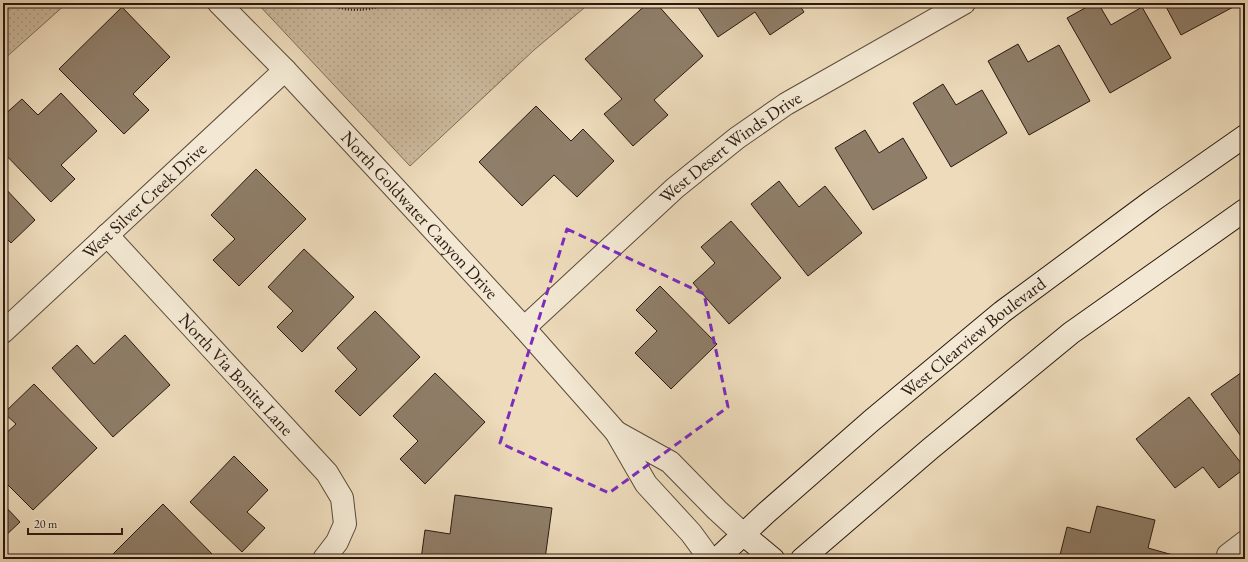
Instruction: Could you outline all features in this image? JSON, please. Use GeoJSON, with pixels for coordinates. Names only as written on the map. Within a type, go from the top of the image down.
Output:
{"type":"FeatureCollection","features":[{"type":"Feature","properties":{"kind":"street","name":"North Goldwater Canyon Drive"},"geometry":{"type":"LineString","coordinates":[[219,3],[285,70],[524,328],[616,432],[646,484],[691,533],[710,559]]}},
{"type":"Feature","properties":{"kind":"street","name":"West Desert Winds Drive"},"geometry":{"type":"LineString","coordinates":[[524,328],[675,188],[736,138],[786,104],[964,3]]}},
{"type":"Feature","properties":{"kind":"street","name":"West Silver Creek Drive"},"geometry":{"type":"LineString","coordinates":[[3,332],[285,70]]}},
{"type":"Feature","properties":{"kind":"street","name":"West Clearview Boulevard"},"geometry":{"type":"LineString","coordinates":[[717,559],[743,534],[871,421],[1002,312],[1152,201],[1245,136]]}},
{"type":"Feature","properties":{"kind":"street"},"geometry":{"type":"LineString","coordinates":[[802,559],[930,449],[1071,332],[1245,210]]}},
{"type":"Feature","properties":{"kind":"street","name":"North Via Bonita Lane"},"geometry":{"type":"LineString","coordinates":[[107,235],[327,473],[342,498],[345,524],[337,542],[324,559]]}},
{"type":"Feature","properties":{"kind":"street","name":"North Goldwater Canyon Drive"},"geometry":{"type":"LineString","coordinates":[[616,432],[670,462],[717,510],[773,559]]}},
{"type":"Feature","properties":{"kind":"path"},"geometry":{"type":"LineString","coordinates":[[328,3],[333,6],[358,10],[380,7],[388,3]]}},
{"type":"Feature","properties":{"kind":"highlighted area"},"geometry":{"type":"Polygon","coordinates":[[[567,229],[704,294],[728,407],[609,493],[500,443],[567,229]]]}},
{"type":"Feature","properties":{"kind":"shaded area"},"geometry":{"type":"Polygon","coordinates":[[[3,3],[67,3],[3,60],[3,3]]]}},
{"type":"Feature","properties":{"kind":"shaded area"},"geometry":{"type":"Polygon","coordinates":[[[257,3],[590,3],[534,50],[410,166],[257,3]]]}},
{"type":"Feature","properties":{"kind":"building"},"geometry":{"type":"Polygon","coordinates":[[[648,3],[656,3],[703,56],[654,100],[668,115],[633,146],[604,114],[622,99],[585,59],[648,3]]]}},
{"type":"Feature","properties":{"kind":"building"},"geometry":{"type":"Polygon","coordinates":[[[695,3],[798,3],[804,12],[770,35],[755,12],[718,37],[695,3]]]}},
{"type":"Feature","properties":{"kind":"building"},"geometry":{"type":"Polygon","coordinates":[[[1094,3],[1098,3],[1111,25],[1142,7],[1171,58],[1110,93],[1067,18],[1094,3]]]}},
{"type":"Feature","properties":{"kind":"building"},"geometry":{"type":"Polygon","coordinates":[[[1164,3],[1236,3],[1237,5],[1181,35],[1164,3]]]}},
{"type":"Feature","properties":{"kind":"building"},"geometry":{"type":"Polygon","coordinates":[[[122,7],[170,57],[133,94],[149,110],[124,134],[59,69],[122,7]]]}},
{"type":"Feature","properties":{"kind":"building"},"geometry":{"type":"Polygon","coordinates":[[[1018,44],[1028,62],[1059,45],[1090,101],[1029,135],[988,61],[1018,44]]]}},
{"type":"Feature","properties":{"kind":"building"},"geometry":{"type":"Polygon","coordinates":[[[943,84],[956,105],[982,90],[1007,133],[951,167],[913,103],[943,84]]]}},
{"type":"Feature","properties":{"kind":"building"},"geometry":{"type":"Polygon","coordinates":[[[61,93],[97,131],[61,165],[75,179],[51,202],[3,152],[3,116],[22,99],[38,115],[61,93]]]}},
{"type":"Feature","properties":{"kind":"building"},"geometry":{"type":"Polygon","coordinates":[[[536,106],[571,141],[583,129],[614,161],[577,197],[554,175],[522,206],[479,162],[536,106]]]}},
{"type":"Feature","properties":{"kind":"building"},"geometry":{"type":"Polygon","coordinates":[[[865,130],[879,153],[903,138],[927,178],[873,210],[835,148],[865,130]]]}},
{"type":"Feature","properties":{"kind":"building"},"geometry":{"type":"Polygon","coordinates":[[[256,169],[306,219],[239,286],[213,260],[235,239],[211,215],[256,169]]]}},
{"type":"Feature","properties":{"kind":"building"},"geometry":{"type":"Polygon","coordinates":[[[779,181],[799,207],[825,186],[862,233],[808,276],[751,204],[779,181]]]}},
{"type":"Feature","properties":{"kind":"building"},"geometry":{"type":"Polygon","coordinates":[[[3,186],[35,220],[11,243],[3,235],[3,186]]]}},
{"type":"Feature","properties":{"kind":"building"},"geometry":{"type":"Polygon","coordinates":[[[731,221],[781,278],[729,324],[693,283],[715,263],[701,247],[731,221]]]}},
{"type":"Feature","properties":{"kind":"building"},"geometry":{"type":"Polygon","coordinates":[[[304,249],[354,297],[302,352],[277,327],[293,311],[268,287],[304,249]]]}},
{"type":"Feature","properties":{"kind":"building"},"geometry":{"type":"Polygon","coordinates":[[[660,286],[717,344],[671,389],[635,353],[657,331],[636,310],[660,286]]]}},
{"type":"Feature","properties":{"kind":"building"},"geometry":{"type":"Polygon","coordinates":[[[375,311],[420,357],[360,416],[335,391],[357,369],[337,348],[375,311]]]}},
{"type":"Feature","properties":{"kind":"building"},"geometry":{"type":"Polygon","coordinates":[[[125,335],[170,385],[113,437],[52,368],[77,345],[94,364],[125,335]]]}},
{"type":"Feature","properties":{"kind":"building"},"geometry":{"type":"Polygon","coordinates":[[[1245,370],[1245,442],[1211,394],[1245,370]]]}},
{"type":"Feature","properties":{"kind":"building"},"geometry":{"type":"Polygon","coordinates":[[[435,373],[485,422],[425,484],[400,459],[418,441],[393,416],[435,373]]]}},
{"type":"Feature","properties":{"kind":"building"},"geometry":{"type":"Polygon","coordinates":[[[34,384],[97,448],[33,510],[3,480],[3,436],[16,424],[4,413],[34,384]]]}},
{"type":"Feature","properties":{"kind":"building"},"geometry":{"type":"Polygon","coordinates":[[[1189,397],[1245,468],[1219,488],[1203,467],[1175,488],[1136,439],[1189,397]]]}},
{"type":"Feature","properties":{"kind":"building"},"geometry":{"type":"Polygon","coordinates":[[[234,456],[268,490],[247,512],[265,528],[242,552],[190,502],[234,456]]]}},
{"type":"Feature","properties":{"kind":"building"},"geometry":{"type":"Polygon","coordinates":[[[455,495],[552,508],[545,559],[421,559],[425,530],[450,534],[455,495]]]}},
{"type":"Feature","properties":{"kind":"building"},"geometry":{"type":"Polygon","coordinates":[[[3,504],[20,522],[3,538],[3,504]]]}},
{"type":"Feature","properties":{"kind":"building"},"geometry":{"type":"Polygon","coordinates":[[[163,504],[217,559],[118,559],[113,554],[163,504]]]}},
{"type":"Feature","properties":{"kind":"building"},"geometry":{"type":"Polygon","coordinates":[[[1097,506],[1155,520],[1148,548],[1173,555],[1172,559],[1059,559],[1067,527],[1090,533],[1097,506]]]}}]}
